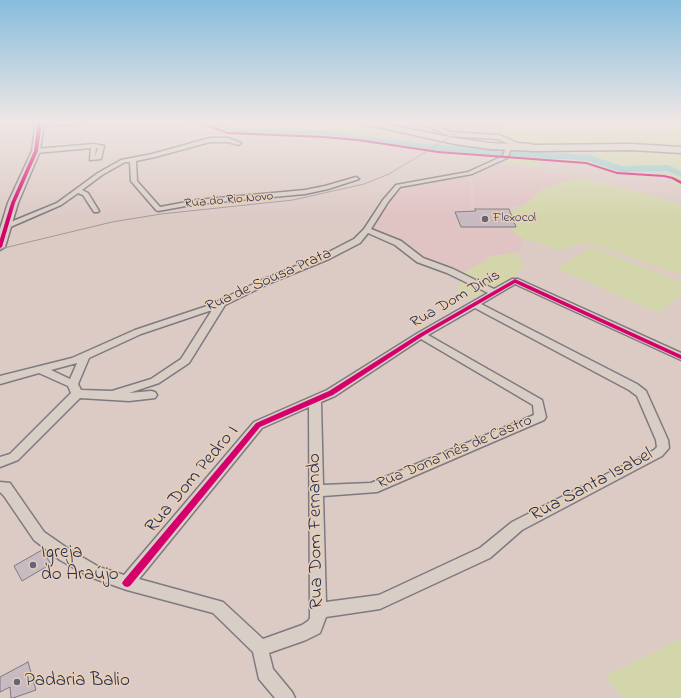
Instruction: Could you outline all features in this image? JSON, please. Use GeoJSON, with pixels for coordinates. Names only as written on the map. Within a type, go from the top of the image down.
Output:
{"type":"FeatureCollection","features":[{"type":"Feature","properties":{"kind":"main road"},"geometry":{"type":"LineString","coordinates":[[1,243],[13,203],[35,154]]}},
{"type":"Feature","properties":{"kind":"street"},"geometry":{"type":"LineString","coordinates":[[5,226],[60,204],[112,165],[123,161],[162,154]]}},
{"type":"Feature","properties":{"kind":"street","name":"Rua de Sousa Prata"},"geometry":{"type":"LineString","coordinates":[[0,380],[76,360],[138,332],[222,302],[351,244],[357,241],[367,230],[384,201],[398,186],[470,173],[500,154]]}},
{"type":"Feature","properties":{"kind":"street","name":"Rua do Rio Novo"},"geometry":{"type":"LineString","coordinates":[[133,159],[134,182],[158,209],[197,202],[305,192],[326,188],[356,179]]}},
{"type":"Feature","properties":{"kind":"street"},"geometry":{"type":"LineString","coordinates":[[77,190],[86,194],[96,212]]}},
{"type":"Feature","properties":{"kind":"street"},"geometry":{"type":"LineString","coordinates":[[367,230],[398,243],[420,260],[450,271],[493,292]]}},
{"type":"Feature","properties":{"kind":"street","name":"Rua Dom Dinis"},"geometry":{"type":"LineString","coordinates":[[315,400],[331,393],[421,335],[515,280],[681,357]]}},
{"type":"Feature","properties":{"kind":"street"},"geometry":{"type":"LineString","coordinates":[[112,395],[155,381],[185,361],[222,302]]}},
{"type":"Feature","properties":{"kind":"street","name":"Rua Santa Isabel"},"geometry":{"type":"LineString","coordinates":[[319,610],[380,602],[485,553],[517,526],[658,453],[663,448],[662,440],[642,394],[633,387],[474,304]]}},
{"type":"Feature","properties":{"kind":"street","name":"Rua Dona Inês de Castro"},"geometry":{"type":"LineString","coordinates":[[317,491],[372,488],[540,417],[538,403],[421,335]]}},
{"type":"Feature","properties":{"kind":"street"},"geometry":{"type":"LineString","coordinates":[[0,462],[14,457],[75,389],[85,356]]}},
{"type":"Feature","properties":{"kind":"street"},"geometry":{"type":"LineString","coordinates":[[39,369],[75,389],[129,397],[151,395]]}},
{"type":"Feature","properties":{"kind":"street","name":"Rua Dom Fernando"},"geometry":{"type":"LineString","coordinates":[[260,648],[306,632],[314,627],[318,619],[315,400]]}},
{"type":"Feature","properties":{"kind":"street","name":"Rua Dom Pedro I"},"geometry":{"type":"LineString","coordinates":[[127,583],[258,426],[315,400]]}},
{"type":"Feature","properties":{"kind":"street"},"geometry":{"type":"LineString","coordinates":[[0,487],[5,487],[9,492],[39,536],[65,555],[95,572],[127,583],[217,607],[245,632],[260,648],[265,673],[280,697]]}},
{"type":"Feature","properties":{"kind":"shaded area"},"geometry":{"type":"Polygon","coordinates":[[[493,165],[514,166],[579,176],[540,193],[528,205],[474,209],[473,176],[493,165]]]}},
{"type":"Feature","properties":{"kind":"shaded area"},"geometry":{"type":"Polygon","coordinates":[[[471,176],[471,210],[511,208],[508,215],[514,233],[523,239],[518,252],[516,253],[522,266],[493,287],[422,259],[379,233],[373,226],[384,209],[398,193],[410,187],[471,176]]]}},
{"type":"Feature","properties":{"kind":"green space"},"geometry":{"type":"Polygon","coordinates":[[[472,154],[590,155],[589,154],[681,154],[681,189],[670,183],[674,178],[666,173],[608,170],[588,162],[554,160],[541,163],[540,169],[481,157],[488,155],[472,154]]]}},
{"type":"Feature","properties":{"kind":"green space"},"geometry":{"type":"Polygon","coordinates":[[[578,177],[655,196],[681,206],[681,275],[587,243],[579,243],[564,250],[554,249],[544,244],[523,239],[511,230],[508,214],[511,211],[526,204],[540,190],[578,177]]]}},
{"type":"Feature","properties":{"kind":"green space"},"geometry":{"type":"Polygon","coordinates":[[[592,247],[681,282],[681,295],[658,313],[556,268],[592,247]]]}},
{"type":"Feature","properties":{"kind":"green space"},"geometry":{"type":"Polygon","coordinates":[[[516,253],[525,266],[500,287],[467,298],[457,295],[463,273],[485,261],[490,256],[516,253]]]}},
{"type":"Feature","properties":{"kind":"green space"},"geometry":{"type":"Polygon","coordinates":[[[681,639],[681,698],[623,698],[605,676],[681,639]]]}},
{"type":"Feature","properties":{"kind":"building","name":"Flexocol"},"geometry":{"type":"Polygon","coordinates":[[[475,209],[509,209],[516,227],[461,227],[455,212],[476,211],[475,209]]]}},
{"type":"Feature","properties":{"kind":"building","name":"Igreja do Araújo"},"geometry":{"type":"Polygon","coordinates":[[[42,550],[51,564],[22,581],[14,566],[42,550]]]}},
{"type":"Feature","properties":{"kind":"building","name":"Padaria Balio"},"geometry":{"type":"Polygon","coordinates":[[[28,662],[36,690],[13,698],[11,698],[10,687],[0,692],[0,677],[28,662]]]}},
{"type":"Feature","properties":{"kind":"waterway"},"geometry":{"type":"LineString","coordinates":[[516,154],[589,158],[621,169],[668,168],[681,174]]}},
{"type":"Feature","properties":{"kind":"tram line"},"geometry":{"type":"LineString","coordinates":[[0,249],[112,222],[161,214],[293,200],[364,184],[389,174],[423,154]]}},
{"type":"Feature","properties":{"kind":"cycle path"},"geometry":{"type":"LineString","coordinates":[[0,247],[13,203],[35,154]]}},
{"type":"Feature","properties":{"kind":"cycle path"},"geometry":{"type":"LineString","coordinates":[[459,154],[586,163],[617,173],[664,176],[673,178],[681,183]]}},
{"type":"Feature","properties":{"kind":"cycle path"},"geometry":{"type":"LineString","coordinates":[[127,583],[258,425],[331,393],[421,335],[515,281],[681,357]]}},
{"type":"Feature","properties":{"kind":"place","name":"Flexocol"},"geometry":{"type":"Point","coordinates":[485,219]}},
{"type":"Feature","properties":{"kind":"place","name":"Igreja do Araújo"},"geometry":{"type":"Point","coordinates":[33,565]}},
{"type":"Feature","properties":{"kind":"place","name":"Padaria Balio"},"geometry":{"type":"Point","coordinates":[17,682]}}]}
